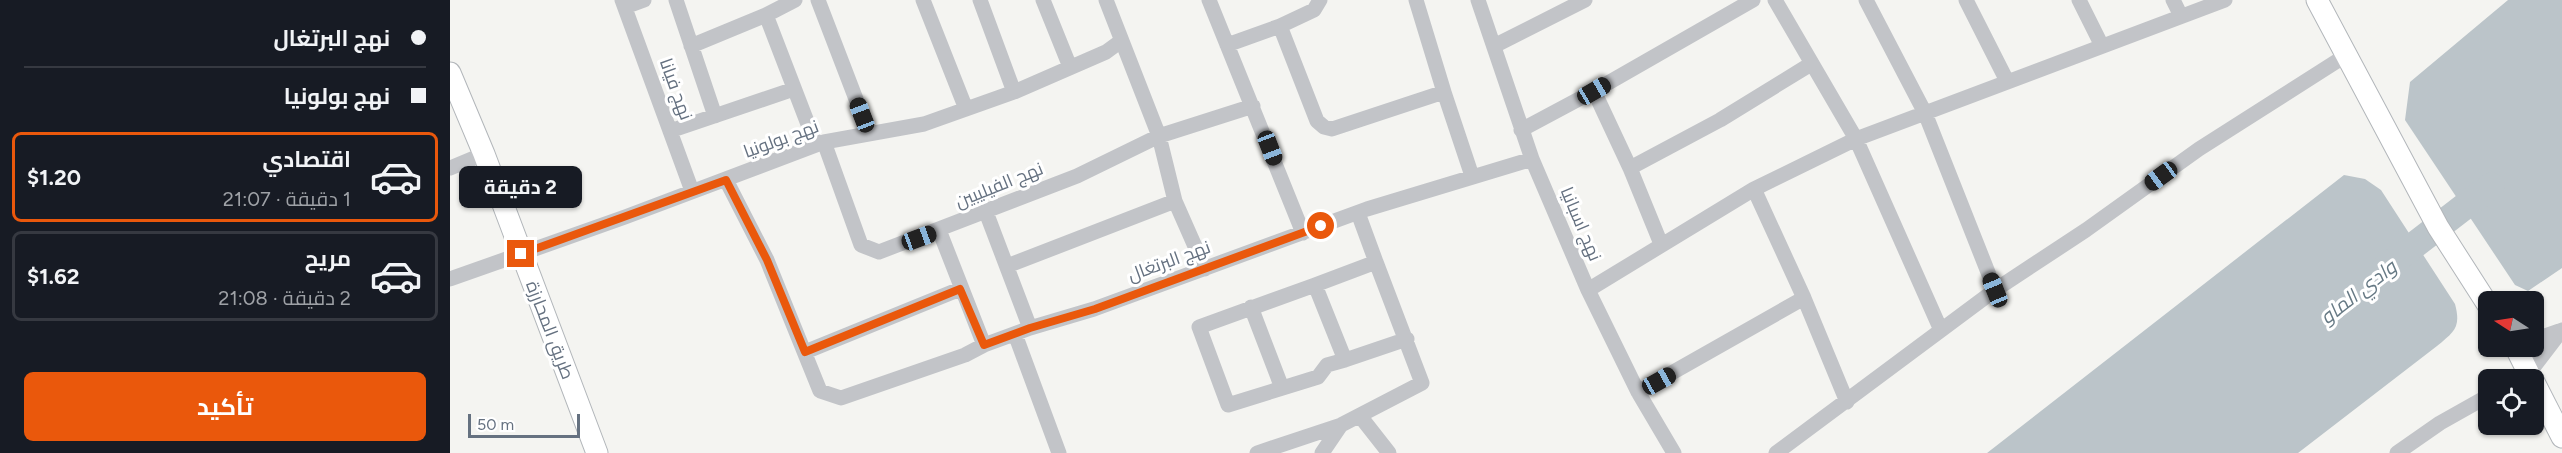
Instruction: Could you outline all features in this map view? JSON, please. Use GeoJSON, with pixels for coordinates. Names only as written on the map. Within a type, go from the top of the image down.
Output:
{"type":"FeatureCollection","features":[{"type":"Feature","properties":{"kind":"street"},"geometry":{"type":"LineString","coordinates":[[623,4],[644,0]]}},
{"type":"Feature","properties":{"kind":"street"},"geometry":{"type":"LineString","coordinates":[[676,0],[715,116]]}},
{"type":"Feature","properties":{"kind":"street"},"geometry":{"type":"LineString","coordinates":[[691,46],[766,15],[795,0]]}},
{"type":"Feature","properties":{"kind":"street"},"geometry":{"type":"LineString","coordinates":[[818,0],[869,133]]}},
{"type":"Feature","properties":{"kind":"street"},"geometry":{"type":"LineString","coordinates":[[923,0],[966,109]]}},
{"type":"Feature","properties":{"kind":"street"},"geometry":{"type":"LineString","coordinates":[[980,0],[1014,92]]}},
{"type":"Feature","properties":{"kind":"street"},"geometry":{"type":"LineString","coordinates":[[1042,0],[1070,68]]}},
{"type":"Feature","properties":{"kind":"street"},"geometry":{"type":"LineString","coordinates":[[1106,0],[1159,136],[1175,201],[1205,269]]}},
{"type":"Feature","properties":{"kind":"street"},"geometry":{"type":"LineString","coordinates":[[1209,0],[1303,233]]}},
{"type":"Feature","properties":{"kind":"street"},"geometry":{"type":"LineString","coordinates":[[1227,45],[1280,26],[1314,10],[1320,0]]}},
{"type":"Feature","properties":{"kind":"street"},"geometry":{"type":"LineString","coordinates":[[1416,0],[1472,177]]}},
{"type":"Feature","properties":{"kind":"street","name":"نهج اسبانيا"},"geometry":{"type":"LineString","coordinates":[[1478,0],[1521,130],[1588,291],[1638,393],[1674,453]]}},
{"type":"Feature","properties":{"kind":"street"},"geometry":{"type":"LineString","coordinates":[[1494,46],[1585,0]]}},
{"type":"Feature","properties":{"kind":"street"},"geometry":{"type":"LineString","coordinates":[[1521,130],[1753,0]]}},
{"type":"Feature","properties":{"kind":"street"},"geometry":{"type":"LineString","coordinates":[[1775,0],[1856,139],[1940,328]]}},
{"type":"Feature","properties":{"kind":"street"},"geometry":{"type":"LineString","coordinates":[[1866,0],[1924,113],[1995,290]]}},
{"type":"Feature","properties":{"kind":"street"},"geometry":{"type":"LineString","coordinates":[[1966,0],[2007,81]]}},
{"type":"Feature","properties":{"kind":"street"},"geometry":{"type":"LineString","coordinates":[[2079,0],[2102,46]]}},
{"type":"Feature","properties":{"kind":"street"},"geometry":{"type":"LineString","coordinates":[[2173,0],[2181,16]]}},
{"type":"Feature","properties":{"kind":"street"},"geometry":{"type":"LineString","coordinates":[[1588,291],[1661,244],[1754,189],[1856,139],[2225,0]]}},
{"type":"Feature","properties":{"kind":"street"},"geometry":{"type":"LineString","coordinates":[[2317,0],[2345,56],[2439,227],[2479,291]]}},
{"type":"Feature","properties":{"kind":"street","name":"نهج فيانا"},"geometry":{"type":"LineString","coordinates":[[623,4],[692,191]]}},
{"type":"Feature","properties":{"kind":"street","name":"نهج الفيليبين"},"geometry":{"type":"LineString","coordinates":[[766,15],[794,89],[820,144],[861,245],[879,252],[1077,176],[1159,136],[1253,106]]}},
{"type":"Feature","properties":{"kind":"street"},"geometry":{"type":"LineString","coordinates":[[1280,26],[1317,121],[1324,127],[1332,129],[1444,92]]}},
{"type":"Feature","properties":{"kind":"street","name":"نهج بولونيا"},"geometry":{"type":"LineString","coordinates":[[450,279],[820,144],[869,133],[902,130],[1014,92],[1113,49],[1121,41]]}},
{"type":"Feature","properties":{"kind":"street"},"geometry":{"type":"LineString","coordinates":[[1776,453],[1847,402],[1940,328],[2086,230],[2199,148],[2345,56]]}},
{"type":"Feature","properties":{"kind":"street"},"geometry":{"type":"LineString","coordinates":[[1630,168],[1720,120],[1811,64]]}},
{"type":"Feature","properties":{"kind":"street","name":"طريق المحارزة"},"geometry":{"type":"LineString","coordinates":[[450,73],[484,154],[597,453]]}},
{"type":"Feature","properties":{"kind":"street"},"geometry":{"type":"LineString","coordinates":[[670,131],[794,89]]}},
{"type":"Feature","properties":{"kind":"street"},"geometry":{"type":"LineString","coordinates":[[1594,91],[1630,168],[1661,244]]}},
{"type":"Feature","properties":{"kind":"street"},"geometry":{"type":"LineString","coordinates":[[450,168],[484,154]]}},
{"type":"Feature","properties":{"kind":"street","name":"نهج البرتغال"},"geometry":{"type":"LineString","coordinates":[[805,352],[820,391],[842,398],[965,356],[984,345],[1030,328],[1095,309],[1358,213],[1532,159]]}},
{"type":"Feature","properties":{"kind":"street"},"geometry":{"type":"LineString","coordinates":[[726,180],[767,260],[805,352],[960,289]]}},
{"type":"Feature","properties":{"kind":"street"},"geometry":{"type":"LineString","coordinates":[[1754,189],[1804,298],[1847,402]]}},
{"type":"Feature","properties":{"kind":"street"},"geometry":{"type":"LineString","coordinates":[[1007,266],[1175,201]]}},
{"type":"Feature","properties":{"kind":"street"},"geometry":{"type":"LineString","coordinates":[[986,212],[1030,328]]}},
{"type":"Feature","properties":{"kind":"street"},"geometry":{"type":"LineString","coordinates":[[1257,453],[1341,425],[1422,383],[1358,213]]}},
{"type":"Feature","properties":{"kind":"street"},"geometry":{"type":"LineString","coordinates":[[939,230],[960,289],[984,345]]}},
{"type":"Feature","properties":{"kind":"street"},"geometry":{"type":"LineString","coordinates":[[1376,262],[1199,327],[1228,405],[1318,376],[1327,365],[1407,339]]}},
{"type":"Feature","properties":{"kind":"street"},"geometry":{"type":"LineString","coordinates":[[1315,285],[1345,360]]}},
{"type":"Feature","properties":{"kind":"street"},"geometry":{"type":"LineString","coordinates":[[1638,393],[1804,298]]}},
{"type":"Feature","properties":{"kind":"street"},"geometry":{"type":"LineString","coordinates":[[1251,307],[1282,388]]}},
{"type":"Feature","properties":{"kind":"street"},"geometry":{"type":"LineString","coordinates":[[2544,336],[2562,330]]}},
{"type":"Feature","properties":{"kind":"street"},"geometry":{"type":"LineString","coordinates":[[2534,369],[2562,330]]}},
{"type":"Feature","properties":{"kind":"street"},"geometry":{"type":"LineString","coordinates":[[1014,334],[1059,453]]}},
{"type":"Feature","properties":{"kind":"street"},"geometry":{"type":"LineString","coordinates":[[2397,453],[2440,423],[2478,402]]}},
{"type":"Feature","properties":{"kind":"street"},"geometry":{"type":"LineString","coordinates":[[2544,406],[2562,437]]}},
{"type":"Feature","properties":{"kind":"street"},"geometry":{"type":"LineString","coordinates":[[1360,416],[1389,453]]}},
{"type":"Feature","properties":{"kind":"street"},"geometry":{"type":"LineString","coordinates":[[1322,453],[1341,425]]}},
{"type":"Feature","properties":{"kind":"water"},"geometry":{"type":"Polygon","coordinates":[[[2508,0],[2562,0],[2562,268],[2528,291],[2515,285],[2405,120],[2410,82],[2508,0]]]}},
{"type":"Feature","properties":{"kind":"water"},"geometry":{"type":"Polygon","coordinates":[[[2344,175],[2365,179],[2381,190],[2455,304],[2457,323],[2455,328],[2437,346],[2298,453],[1987,453],[2344,175]]]}},
{"type":"Feature","properties":{"kind":"waterway","name":"وادي الماو"},"geometry":{"type":"LineString","coordinates":[[2386,267],[2491,186]]}},
{"type":"Feature","properties":{"kind":"route"},"geometry":{"type":"LineString","coordinates":[[521,254],[726,180],[767,260],[805,352],[960,289],[984,345],[1030,328],[1095,309],[1321,226]]}}]}
